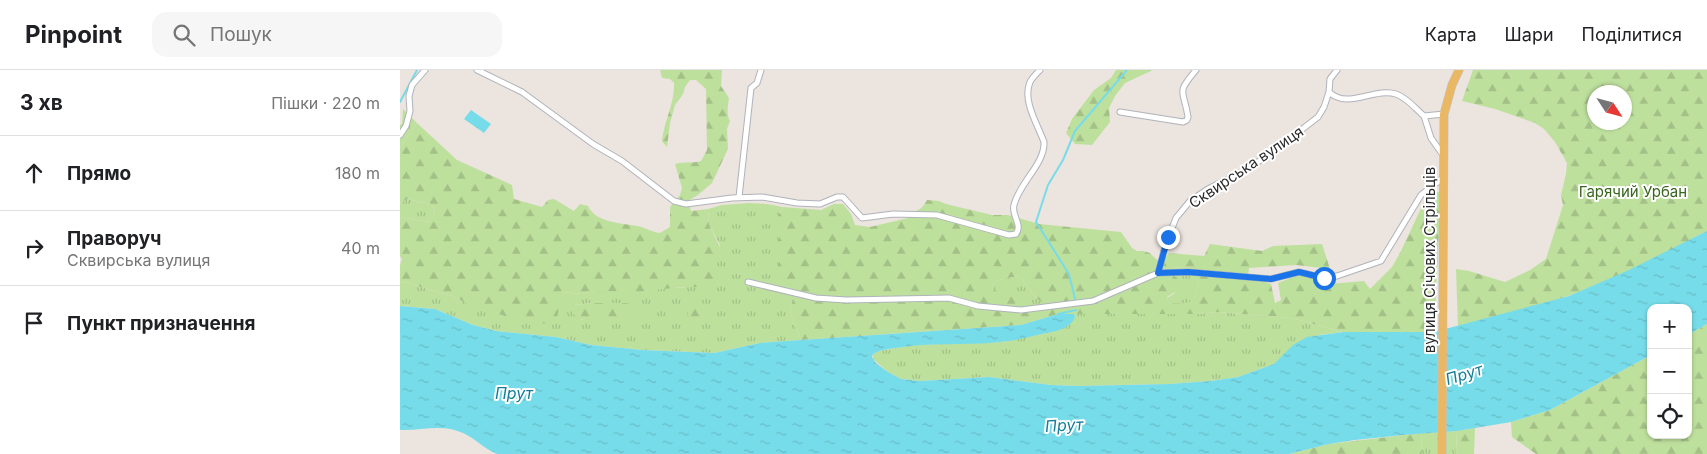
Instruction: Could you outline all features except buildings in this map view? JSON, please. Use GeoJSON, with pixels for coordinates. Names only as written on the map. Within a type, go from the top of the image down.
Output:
{"type":"FeatureCollection","features":[{"type":"Feature","properties":{"kind":"main road","name":"вулиця Січових Стрільців"},"geometry":{"type":"LineString","coordinates":[[1442,454],[1444,114],[1452,84],[1459,70]]}},
{"type":"Feature","properties":{"kind":"street"},"geometry":{"type":"LineString","coordinates":[[400,135],[406,126],[410,111],[409,96],[412,85],[425,70]]}},
{"type":"Feature","properties":{"kind":"street"},"geometry":{"type":"LineString","coordinates":[[477,70],[522,92],[593,144],[622,161],[674,201],[686,204],[739,197],[762,197],[797,203],[820,204],[837,197],[843,197],[862,218],[893,214],[937,215],[1009,235],[1016,234],[1019,226],[1012,210],[1015,200],[1022,184],[1042,155],[1045,147],[1027,97],[1031,80],[1040,70]]}},
{"type":"Feature","properties":{"kind":"street"},"geometry":{"type":"LineString","coordinates":[[739,197],[751,88],[757,83],[761,70]]}},
{"type":"Feature","properties":{"kind":"street"},"geometry":{"type":"LineString","coordinates":[[1120,112],[1183,122],[1187,120],[1182,88],[1196,70]]}},
{"type":"Feature","properties":{"kind":"street","name":"Сквирська вулиця"},"geometry":{"type":"LineString","coordinates":[[1158,273],[1166,243],[1176,218],[1190,201],[1270,154],[1318,117],[1330,92],[1330,80],[1337,70]]}},
{"type":"Feature","properties":{"kind":"street","name":"вулиця Січових Стрільців"},"geometry":{"type":"LineString","coordinates":[[1330,92],[1340,99],[1346,100],[1384,93],[1403,97],[1424,116],[1431,138],[1443,155]]}},
{"type":"Feature","properties":{"kind":"street"},"geometry":{"type":"LineString","coordinates":[[1424,116],[1444,114]]}},
{"type":"Feature","properties":{"kind":"street"},"geometry":{"type":"LineString","coordinates":[[748,282],[816,298],[846,300],[949,298],[978,306],[1020,310],[1093,301],[1158,273],[1188,272],[1271,279],[1299,272],[1324,278],[1337,276],[1381,261],[1421,195],[1444,177]]}},
{"type":"Feature","properties":{"kind":"green space"},"geometry":{"type":"Polygon","coordinates":[[[660,70],[722,70],[721,86],[729,98],[728,149],[712,183],[688,201],[691,211],[708,209],[709,225],[722,251],[716,262],[722,283],[701,287],[637,292],[595,291],[582,294],[562,292],[556,324],[537,323],[505,316],[471,305],[452,296],[400,281],[402,259],[400,256],[400,217],[429,222],[435,210],[431,204],[407,199],[400,204],[400,148],[417,123],[457,160],[512,185],[514,199],[542,207],[548,200],[554,199],[574,211],[580,204],[588,206],[592,212],[603,219],[660,233],[670,227],[670,207],[680,195],[682,188],[675,164],[701,161],[707,150],[706,89],[696,80],[690,80],[685,87],[683,94],[675,105],[670,123],[667,147],[662,141],[673,98],[674,83],[670,79],[662,78],[660,70]]]}},
{"type":"Feature","properties":{"kind":"green space"},"geometry":{"type":"Polygon","coordinates":[[[1116,70],[1153,70],[1125,83],[1109,108],[1110,122],[1092,145],[1075,144],[1066,133],[1072,119],[1094,90],[1111,78],[1116,70]]]}},
{"type":"Feature","properties":{"kind":"green space","name":"Гарячий Урбан"},"geometry":{"type":"Polygon","coordinates":[[[1473,70],[1707,70],[1707,231],[1639,266],[1586,290],[1541,305],[1458,327],[1456,269],[1505,282],[1530,270],[1546,259],[1563,205],[1561,195],[1567,163],[1555,142],[1544,129],[1535,123],[1495,109],[1462,101],[1473,70]]]}},
{"type":"Feature","properties":{"kind":"green space"},"geometry":{"type":"Polygon","coordinates":[[[403,109],[417,123],[400,148],[400,125],[402,124],[403,109]]]}},
{"type":"Feature","properties":{"kind":"green space"},"geometry":{"type":"Polygon","coordinates":[[[1433,192],[1441,192],[1434,332],[1343,332],[1291,318],[1218,312],[1197,314],[1058,314],[1021,325],[801,340],[790,312],[794,293],[779,278],[779,214],[783,207],[821,210],[834,204],[843,204],[851,214],[855,225],[870,227],[908,218],[911,212],[921,208],[927,200],[939,201],[992,215],[1008,215],[1039,224],[1121,232],[1132,248],[1137,251],[1150,253],[1157,260],[1163,260],[1169,253],[1204,256],[1210,244],[1262,251],[1273,246],[1322,244],[1330,269],[1296,265],[1249,268],[1248,276],[1271,284],[1275,303],[1281,300],[1278,283],[1298,275],[1312,276],[1318,285],[1364,281],[1370,289],[1392,267],[1423,204],[1433,192]],[[1186,267],[1171,268],[1169,274],[1181,282],[1181,288],[1167,297],[1169,303],[1186,303],[1191,301],[1196,294],[1200,272],[1186,267]],[[1017,276],[1000,280],[991,286],[1002,294],[1015,297],[1017,313],[1047,309],[1046,305],[1036,298],[1017,276]]]}},
{"type":"Feature","properties":{"kind":"green space"},"geometry":{"type":"Polygon","coordinates":[[[407,199],[431,204],[435,210],[430,222],[400,217],[400,204],[407,199]]]}},
{"type":"Feature","properties":{"kind":"green space"},"geometry":{"type":"Polygon","coordinates":[[[749,203],[783,207],[779,214],[794,293],[790,312],[801,340],[760,343],[714,353],[642,350],[591,345],[556,337],[496,331],[473,325],[435,309],[400,306],[400,281],[452,296],[471,305],[562,292],[582,294],[595,291],[689,287],[721,283],[716,262],[720,245],[709,225],[708,209],[722,205],[749,203]],[[626,303],[575,305],[581,320],[601,319],[626,303]]]}},
{"type":"Feature","properties":{"kind":"green space"},"geometry":{"type":"Polygon","coordinates":[[[1186,267],[1200,272],[1194,299],[1186,304],[1169,304],[1167,298],[1175,293],[1169,274],[1171,268],[1186,267]]]}},
{"type":"Feature","properties":{"kind":"green space"},"geometry":{"type":"Polygon","coordinates":[[[1017,276],[1036,298],[1047,305],[1047,310],[1017,313],[1007,297],[998,294],[991,286],[1000,280],[1017,276]]]}},
{"type":"Feature","properties":{"kind":"green space"},"geometry":{"type":"Polygon","coordinates":[[[694,301],[705,304],[709,309],[709,316],[701,326],[695,326],[688,317],[688,306],[694,301]]]}},
{"type":"Feature","properties":{"kind":"green space"},"geometry":{"type":"Polygon","coordinates":[[[626,303],[633,305],[636,310],[635,316],[607,320],[584,320],[571,311],[575,305],[626,303]]]}},
{"type":"Feature","properties":{"kind":"green space"},"geometry":{"type":"Polygon","coordinates":[[[1218,312],[1291,318],[1343,332],[1319,335],[1274,364],[1238,377],[1169,384],[1051,385],[989,377],[920,381],[901,379],[888,372],[873,359],[873,354],[879,351],[913,345],[1002,342],[1052,332],[1075,317],[1074,314],[1197,314],[1218,312]]]}},
{"type":"Feature","properties":{"kind":"green space"},"geometry":{"type":"Polygon","coordinates":[[[1707,324],[1707,454],[1536,454],[1512,437],[1511,422],[1550,410],[1647,357],[1647,439],[1692,439],[1692,333],[1707,324]]]}},
{"type":"Feature","properties":{"kind":"green space"},"geometry":{"type":"Polygon","coordinates":[[[1475,428],[1474,454],[1456,454],[1457,431],[1475,428]]]}},
{"type":"Feature","properties":{"kind":"green space"},"geometry":{"type":"Polygon","coordinates":[[[1457,431],[1456,454],[1422,454],[1421,433],[1457,431]]]}},
{"type":"Feature","properties":{"kind":"green space"},"geometry":{"type":"Polygon","coordinates":[[[1421,433],[1422,454],[1289,454],[1329,444],[1421,433]]]}},
{"type":"Feature","properties":{"kind":"water"},"geometry":{"type":"Polygon","coordinates":[[[471,110],[491,124],[484,133],[464,119],[471,110]]]}},
{"type":"Feature","properties":{"kind":"water","name":"Прут"},"geometry":{"type":"Polygon","coordinates":[[[1707,231],[1707,324],[1692,333],[1692,304],[1647,304],[1647,357],[1550,410],[1511,422],[1457,431],[1355,440],[1289,454],[497,454],[467,435],[447,428],[400,430],[400,306],[435,309],[473,325],[496,331],[556,337],[591,345],[642,350],[714,353],[760,343],[1021,325],[1058,314],[1074,314],[1073,321],[1066,327],[1021,339],[987,343],[909,346],[881,351],[873,354],[872,357],[876,363],[901,379],[920,381],[989,377],[1051,385],[1169,384],[1238,377],[1274,364],[1293,345],[1307,337],[1343,332],[1434,332],[1569,296],[1629,270],[1707,231]]]}},
{"type":"Feature","properties":{"kind":"waterway"},"geometry":{"type":"LineString","coordinates":[[400,102],[417,70]]}},
{"type":"Feature","properties":{"kind":"waterway"},"geometry":{"type":"LineString","coordinates":[[1075,299],[1069,274],[1036,222],[1048,185],[1063,160],[1075,131],[1127,70]]}},
{"type":"Feature","properties":{"kind":"waterway"},"geometry":{"type":"LineString","coordinates":[[1058,314],[1076,310]]}},
{"type":"Feature","properties":{"kind":"route"},"geometry":{"type":"LineString","coordinates":[[1168,237],[1158,273],[1188,272],[1271,279],[1299,272],[1324,278]]}}]}
